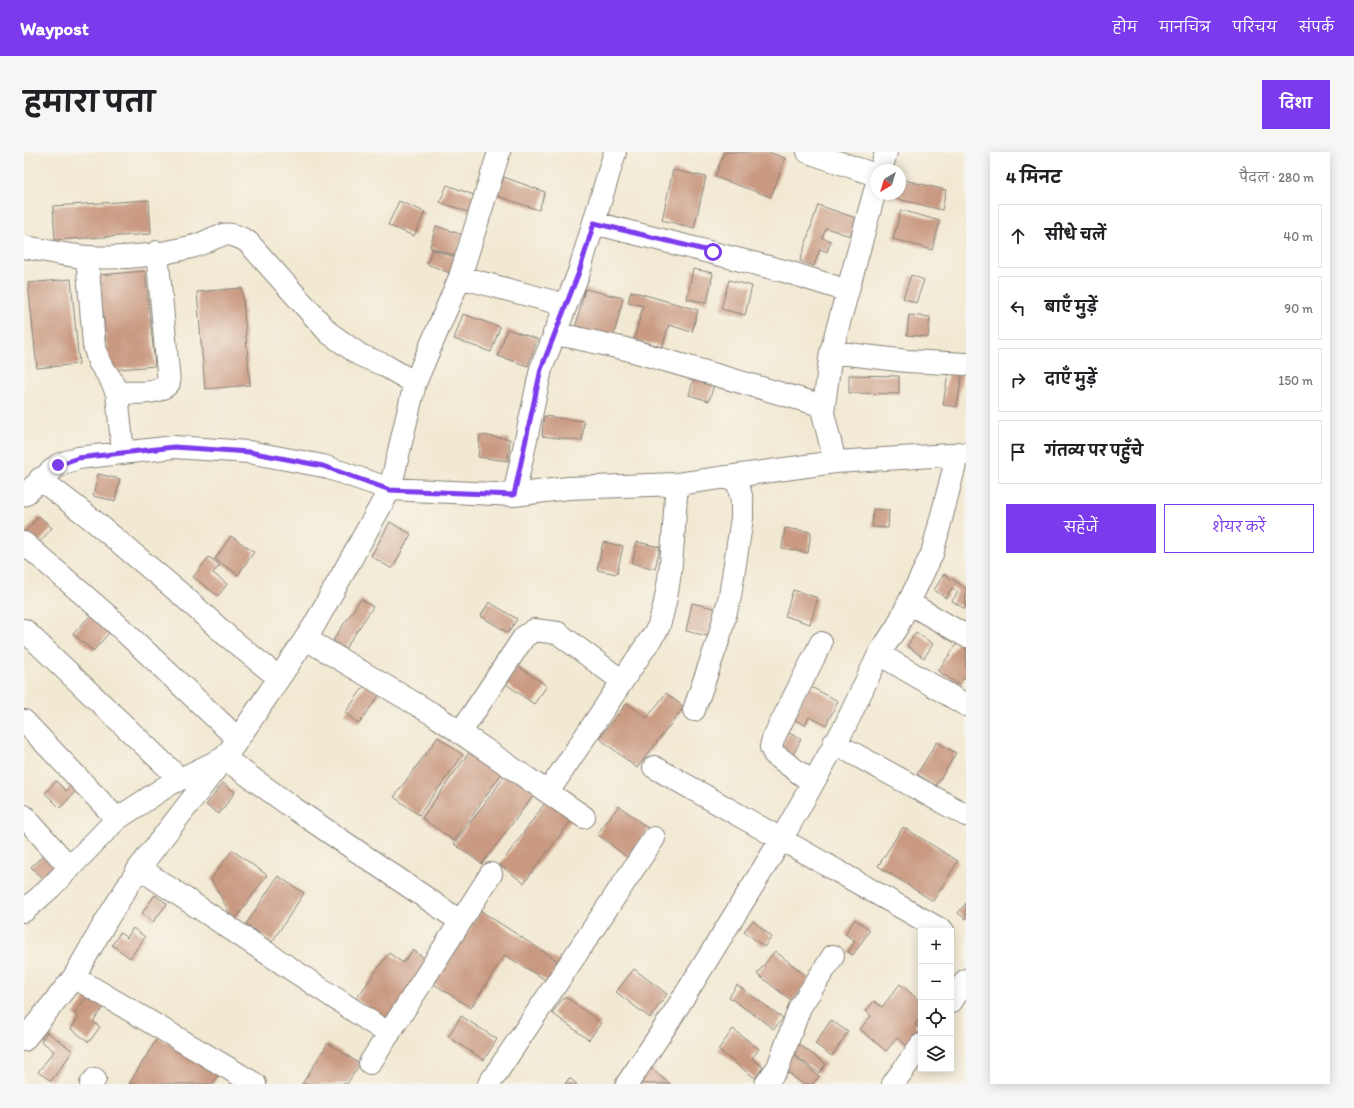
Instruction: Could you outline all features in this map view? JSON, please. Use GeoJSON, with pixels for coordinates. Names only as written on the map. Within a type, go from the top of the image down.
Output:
{"type":"FeatureCollection","features":[{"type":"Feature","properties":{"kind":"street"},"geometry":{"type":"LineString","coordinates":[[24,1040],[74,977],[139,868],[238,739],[306,639],[390,490],[416,383],[460,277],[499,152]]}},
{"type":"Feature","properties":{"kind":"street"},"geometry":{"type":"LineString","coordinates":[[514,495],[541,369],[579,272],[615,152]]}},
{"type":"Feature","properties":{"kind":"street"},"geometry":{"type":"LineString","coordinates":[[808,152],[870,172]]}},
{"type":"Feature","properties":{"kind":"street"},"geometry":{"type":"LineString","coordinates":[[883,164],[886,152]]}},
{"type":"Feature","properties":{"kind":"street"},"geometry":{"type":"LineString","coordinates":[[835,462],[823,413],[831,352],[872,200]]}},
{"type":"Feature","properties":{"kind":"street"},"geometry":{"type":"LineString","coordinates":[[594,223],[766,266],[848,291]]}},
{"type":"Feature","properties":{"kind":"street"},"geometry":{"type":"LineString","coordinates":[[24,247],[87,257],[138,255],[193,247],[208,239],[226,234],[237,235],[248,242],[329,334],[360,355],[384,365],[416,383]]}},
{"type":"Feature","properties":{"kind":"street"},"geometry":{"type":"LineString","coordinates":[[117,393],[153,392],[164,389],[169,383],[157,252]]}},
{"type":"Feature","properties":{"kind":"street"},"geometry":{"type":"LineString","coordinates":[[87,257],[94,345],[99,362],[110,378],[117,393],[123,453]]}},
{"type":"Feature","properties":{"kind":"street"},"geometry":{"type":"LineString","coordinates":[[460,277],[566,305]]}},
{"type":"Feature","properties":{"kind":"street"},"geometry":{"type":"LineString","coordinates":[[554,333],[626,349],[824,406]]}},
{"type":"Feature","properties":{"kind":"street"},"geometry":{"type":"LineString","coordinates":[[831,352],[907,361],[966,364]]}},
{"type":"Feature","properties":{"kind":"street"},"geometry":{"type":"LineString","coordinates":[[24,495],[40,479],[58,465],[78,458],[174,447],[249,452],[323,466],[390,490],[514,495],[568,488],[677,484],[835,462],[962,454],[932,554],[897,627],[880,654],[845,726],[834,743],[781,840],[669,1021],[627,1084]]}},
{"type":"Feature","properties":{"kind":"street"},"geometry":{"type":"LineString","coordinates":[[694,710],[719,638],[730,596],[742,518],[742,500],[736,476]]}},
{"type":"Feature","properties":{"kind":"street"},"geometry":{"type":"LineString","coordinates":[[40,479],[182,595],[226,635],[279,678]]}},
{"type":"Feature","properties":{"kind":"street"},"geometry":{"type":"LineString","coordinates":[[548,792],[650,641],[663,612],[677,484]]}},
{"type":"Feature","properties":{"kind":"street"},"geometry":{"type":"LineString","coordinates":[[24,543],[108,616],[238,739]]}},
{"type":"Feature","properties":{"kind":"street"},"geometry":{"type":"LineString","coordinates":[[909,603],[966,636]]}},
{"type":"Feature","properties":{"kind":"street"},"geometry":{"type":"LineString","coordinates":[[24,630],[180,779]]}},
{"type":"Feature","properties":{"kind":"street"},"geometry":{"type":"LineString","coordinates":[[460,733],[524,637],[534,630],[558,633],[622,681]]}},
{"type":"Feature","properties":{"kind":"street"},"geometry":{"type":"LineString","coordinates":[[306,639],[370,676],[460,733],[584,817]]}},
{"type":"Feature","properties":{"kind":"street"},"geometry":{"type":"LineString","coordinates":[[813,783],[774,754],[771,747],[773,739],[821,643]]}},
{"type":"Feature","properties":{"kind":"street"},"geometry":{"type":"LineString","coordinates":[[880,654],[966,705]]}},
{"type":"Feature","properties":{"kind":"street"},"geometry":{"type":"LineString","coordinates":[[24,721],[117,819]]}},
{"type":"Feature","properties":{"kind":"street"},"geometry":{"type":"LineString","coordinates":[[834,743],[966,815]]}},
{"type":"Feature","properties":{"kind":"street"},"geometry":{"type":"LineString","coordinates":[[25,908],[70,868],[117,819],[180,779],[224,758]]}},
{"type":"Feature","properties":{"kind":"street"},"geometry":{"type":"LineString","coordinates":[[224,758],[292,807],[460,921]]}},
{"type":"Feature","properties":{"kind":"street"},"geometry":{"type":"LineString","coordinates":[[654,767],[937,928]]}},
{"type":"Feature","properties":{"kind":"street"},"geometry":{"type":"LineString","coordinates":[[24,816],[70,868]]}},
{"type":"Feature","properties":{"kind":"street"},"geometry":{"type":"LineString","coordinates":[[489,1084],[654,838]]}},
{"type":"Feature","properties":{"kind":"street"},"geometry":{"type":"LineString","coordinates":[[139,868],[389,1034]]}},
{"type":"Feature","properties":{"kind":"street"},"geometry":{"type":"LineString","coordinates":[[370,1063],[491,874]]}},
{"type":"Feature","properties":{"kind":"street"},"geometry":{"type":"LineString","coordinates":[[766,1084],[778,1067],[800,1007],[833,956]]}},
{"type":"Feature","properties":{"kind":"street"},"geometry":{"type":"LineString","coordinates":[[74,977],[224,1076],[255,1084]]}},
{"type":"Feature","properties":{"kind":"street"},"geometry":{"type":"LineString","coordinates":[[952,1000],[966,980]]}},
{"type":"Feature","properties":{"kind":"street"},"geometry":{"type":"LineString","coordinates":[[893,1084],[918,1049]]}},
{"type":"Feature","properties":{"kind":"building"},"geometry":{"type":"Polygon","coordinates":[[[724,152],[768,152],[785,158],[771,197],[715,177],[724,152]]]}},
{"type":"Feature","properties":{"kind":"building"},"geometry":{"type":"Polygon","coordinates":[[[673,170],[706,177],[694,228],[662,220],[673,170]]]}},
{"type":"Feature","properties":{"kind":"building"},"geometry":{"type":"Polygon","coordinates":[[[504,177],[545,192],[539,210],[497,196],[504,177]]]}},
{"type":"Feature","properties":{"kind":"building"},"geometry":{"type":"Polygon","coordinates":[[[906,180],[946,190],[942,210],[902,200],[906,200],[906,180]]]}},
{"type":"Feature","properties":{"kind":"building"},"geometry":{"type":"Polygon","coordinates":[[[447,185],[479,197],[473,214],[440,202],[447,185]]]}},
{"type":"Feature","properties":{"kind":"building"},"geometry":{"type":"Polygon","coordinates":[[[149,200],[151,234],[55,240],[53,206],[149,200]]]}},
{"type":"Feature","properties":{"kind":"building"},"geometry":{"type":"Polygon","coordinates":[[[399,201],[425,212],[414,236],[388,225],[399,201]]]}},
{"type":"Feature","properties":{"kind":"building"},"geometry":{"type":"Polygon","coordinates":[[[818,205],[856,218],[850,236],[826,228],[822,238],[831,241],[827,252],[820,249],[814,266],[800,261],[818,205]]]}},
{"type":"Feature","properties":{"kind":"building"},"geometry":{"type":"Polygon","coordinates":[[[901,210],[940,221],[932,250],[893,239],[901,210]]]}},
{"type":"Feature","properties":{"kind":"building"},"geometry":{"type":"Polygon","coordinates":[[[436,226],[463,235],[456,256],[430,247],[436,226]]]}},
{"type":"Feature","properties":{"kind":"building"},"geometry":{"type":"Polygon","coordinates":[[[432,249],[460,259],[455,275],[427,264],[432,249]]]}},
{"type":"Feature","properties":{"kind":"building"},"geometry":{"type":"Polygon","coordinates":[[[693,269],[713,273],[707,303],[687,299],[693,269]]]}},
{"type":"Feature","properties":{"kind":"building"},"geometry":{"type":"Polygon","coordinates":[[[145,271],[155,366],[109,370],[99,275],[145,271]]]}},
{"type":"Feature","properties":{"kind":"building"},"geometry":{"type":"Polygon","coordinates":[[[911,275],[924,280],[916,303],[903,298],[911,275]]]}},
{"type":"Feature","properties":{"kind":"building"},"geometry":{"type":"Polygon","coordinates":[[[71,279],[79,364],[37,368],[28,283],[71,279]]]}},
{"type":"Feature","properties":{"kind":"building"},"geometry":{"type":"Polygon","coordinates":[[[729,280],[752,286],[745,315],[721,309],[729,280]]]}},
{"type":"Feature","properties":{"kind":"building"},"geometry":{"type":"Polygon","coordinates":[[[242,288],[250,385],[205,389],[197,292],[242,288]]]}},
{"type":"Feature","properties":{"kind":"building"},"geometry":{"type":"Polygon","coordinates":[[[585,289],[623,298],[612,343],[574,333],[585,289]]]}},
{"type":"Feature","properties":{"kind":"building"},"geometry":{"type":"Polygon","coordinates":[[[631,291],[698,310],[692,332],[669,325],[662,347],[634,339],[643,306],[628,302],[631,291]]]}},
{"type":"Feature","properties":{"kind":"building"},"geometry":{"type":"Polygon","coordinates":[[[463,314],[500,327],[491,352],[454,339],[463,314]]]}},
{"type":"Feature","properties":{"kind":"building"},"geometry":{"type":"Polygon","coordinates":[[[909,315],[930,317],[928,337],[907,335],[909,315]]]}},
{"type":"Feature","properties":{"kind":"building"},"geometry":{"type":"Polygon","coordinates":[[[507,329],[537,339],[528,366],[498,356],[507,329]]]}},
{"type":"Feature","properties":{"kind":"building"},"geometry":{"type":"Polygon","coordinates":[[[948,373],[962,375],[957,407],[943,405],[948,373]]]}},
{"type":"Feature","properties":{"kind":"building"},"geometry":{"type":"Polygon","coordinates":[[[695,374],[715,381],[709,401],[689,395],[695,374]]]}},
{"type":"Feature","properties":{"kind":"building"},"geometry":{"type":"Polygon","coordinates":[[[849,375],[899,376],[899,394],[849,393],[849,375]]]}},
{"type":"Feature","properties":{"kind":"building"},"geometry":{"type":"Polygon","coordinates":[[[544,416],[584,421],[582,441],[542,436],[544,416]]]}},
{"type":"Feature","properties":{"kind":"building"},"geometry":{"type":"Polygon","coordinates":[[[480,435],[510,439],[508,461],[478,457],[480,435]]]}},
{"type":"Feature","properties":{"kind":"building"},"geometry":{"type":"Polygon","coordinates":[[[98,474],[120,479],[115,501],[93,496],[98,474]]]}},
{"type":"Feature","properties":{"kind":"building"},"geometry":{"type":"Polygon","coordinates":[[[873,509],[889,510],[888,528],[872,527],[873,509]]]}},
{"type":"Feature","properties":{"kind":"building"},"geometry":{"type":"Polygon","coordinates":[[[39,516],[52,528],[37,545],[24,533],[39,516]]]}},
{"type":"Feature","properties":{"kind":"building"},"geometry":{"type":"Polygon","coordinates":[[[390,522],[411,534],[392,569],[371,556],[390,522]]]}},
{"type":"Feature","properties":{"kind":"building"},"geometry":{"type":"Polygon","coordinates":[[[785,528],[811,532],[808,553],[782,548],[785,528]]]}},
{"type":"Feature","properties":{"kind":"building"},"geometry":{"type":"Polygon","coordinates":[[[231,536],[254,552],[238,575],[215,559],[231,536]]]}},
{"type":"Feature","properties":{"kind":"building"},"geometry":{"type":"Polygon","coordinates":[[[603,542],[623,546],[617,574],[597,570],[603,542]]]}},
{"type":"Feature","properties":{"kind":"building"},"geometry":{"type":"Polygon","coordinates":[[[637,542],[660,547],[655,569],[632,563],[637,542]]]}},
{"type":"Feature","properties":{"kind":"building"},"geometry":{"type":"Polygon","coordinates":[[[209,557],[220,565],[213,573],[227,584],[218,596],[193,577],[209,557]]]}},
{"type":"Feature","properties":{"kind":"building"},"geometry":{"type":"Polygon","coordinates":[[[944,574],[966,588],[965,609],[952,601],[958,592],[952,588],[946,598],[934,590],[944,574]]]}},
{"type":"Feature","properties":{"kind":"building"},"geometry":{"type":"Polygon","coordinates":[[[793,590],[818,598],[810,624],[785,616],[793,590]]]}},
{"type":"Feature","properties":{"kind":"building"},"geometry":{"type":"Polygon","coordinates":[[[361,599],[373,607],[345,649],[333,640],[361,599]]]}},
{"type":"Feature","properties":{"kind":"building"},"geometry":{"type":"Polygon","coordinates":[[[489,602],[517,619],[508,633],[481,616],[489,602]]]}},
{"type":"Feature","properties":{"kind":"building"},"geometry":{"type":"Polygon","coordinates":[[[692,603],[718,609],[712,637],[686,631],[692,603]]]}},
{"type":"Feature","properties":{"kind":"building"},"geometry":{"type":"Polygon","coordinates":[[[91,615],[110,632],[93,651],[73,634],[91,615]]]}},
{"type":"Feature","properties":{"kind":"building"},"geometry":{"type":"Polygon","coordinates":[[[916,632],[933,644],[924,658],[907,646],[916,632]]]}},
{"type":"Feature","properties":{"kind":"building"},"geometry":{"type":"Polygon","coordinates":[[[959,641],[966,646],[966,675],[959,685],[938,671],[959,641]]]}},
{"type":"Feature","properties":{"kind":"building"},"geometry":{"type":"Polygon","coordinates":[[[518,666],[547,686],[534,704],[506,684],[518,666]]]}},
{"type":"Feature","properties":{"kind":"building"},"geometry":{"type":"Polygon","coordinates":[[[366,684],[380,694],[359,724],[345,713],[366,684]]]}},
{"type":"Feature","properties":{"kind":"building"},"geometry":{"type":"Polygon","coordinates":[[[809,686],[838,701],[826,725],[809,717],[805,725],[793,719],[809,686]]]}},
{"type":"Feature","properties":{"kind":"building"},"geometry":{"type":"Polygon","coordinates":[[[666,693],[684,707],[637,768],[599,738],[627,703],[647,718],[666,693]]]}},
{"type":"Feature","properties":{"kind":"building"},"geometry":{"type":"Polygon","coordinates":[[[789,733],[801,739],[793,755],[781,748],[789,733]]]}},
{"type":"Feature","properties":{"kind":"building"},"geometry":{"type":"Polygon","coordinates":[[[438,737],[463,755],[419,815],[394,797],[438,737]]]}},
{"type":"Feature","properties":{"kind":"building"},"geometry":{"type":"Polygon","coordinates":[[[937,742],[956,753],[936,786],[917,774],[937,742]]]}},
{"type":"Feature","properties":{"kind":"building"},"geometry":{"type":"Polygon","coordinates":[[[470,751],[502,773],[454,841],[422,818],[470,751]]]}},
{"type":"Feature","properties":{"kind":"building"},"geometry":{"type":"Polygon","coordinates":[[[508,772],[536,792],[482,864],[454,844],[508,772]]]}},
{"type":"Feature","properties":{"kind":"building"},"geometry":{"type":"Polygon","coordinates":[[[56,781],[66,791],[73,784],[78,789],[60,808],[45,793],[56,781]]]}},
{"type":"Feature","properties":{"kind":"building"},"geometry":{"type":"Polygon","coordinates":[[[223,783],[235,792],[219,814],[206,805],[223,783]]]}},
{"type":"Feature","properties":{"kind":"building"},"geometry":{"type":"Polygon","coordinates":[[[551,795],[576,814],[524,883],[500,865],[551,795]]]}},
{"type":"Feature","properties":{"kind":"building"},"geometry":{"type":"Polygon","coordinates":[[[619,806],[649,829],[627,857],[597,834],[619,806]]]}},
{"type":"Feature","properties":{"kind":"building"},"geometry":{"type":"Polygon","coordinates":[[[903,827],[958,861],[933,901],[878,866],[903,827]]]}},
{"type":"Feature","properties":{"kind":"building"},"geometry":{"type":"Polygon","coordinates":[[[232,850],[267,875],[234,921],[211,879],[232,850]]]}},
{"type":"Feature","properties":{"kind":"building"},"geometry":{"type":"Polygon","coordinates":[[[46,853],[57,865],[43,878],[31,867],[46,853]]]}},
{"type":"Feature","properties":{"kind":"building"},"geometry":{"type":"Polygon","coordinates":[[[278,876],[304,893],[272,942],[246,924],[278,876]]]}},
{"type":"Feature","properties":{"kind":"building"},"geometry":{"type":"Polygon","coordinates":[[[155,895],[167,904],[153,922],[142,913],[155,895]]]}},
{"type":"Feature","properties":{"kind":"building"},"geometry":{"type":"Polygon","coordinates":[[[966,903],[966,919],[958,913],[966,903]]]}},
{"type":"Feature","properties":{"kind":"building"},"geometry":{"type":"Polygon","coordinates":[[[481,911],[561,963],[549,982],[505,955],[471,1008],[434,984],[481,911]]]}},
{"type":"Feature","properties":{"kind":"building"},"geometry":{"type":"Polygon","coordinates":[[[855,919],[870,930],[853,955],[848,952],[855,941],[845,934],[855,919]]]}},
{"type":"Feature","properties":{"kind":"building"},"geometry":{"type":"Polygon","coordinates":[[[753,921],[772,937],[764,947],[744,931],[753,921]]]}},
{"type":"Feature","properties":{"kind":"building"},"geometry":{"type":"Polygon","coordinates":[[[133,928],[145,937],[130,958],[112,945],[120,933],[127,938],[133,928]]]}},
{"type":"Feature","properties":{"kind":"building"},"geometry":{"type":"Polygon","coordinates":[[[413,950],[432,964],[390,1023],[356,999],[389,953],[403,963],[413,950]]]}},
{"type":"Feature","properties":{"kind":"building"},"geometry":{"type":"Polygon","coordinates":[[[775,951],[810,979],[792,1001],[757,974],[775,951]]]}},
{"type":"Feature","properties":{"kind":"building"},"geometry":{"type":"Polygon","coordinates":[[[634,969],[667,994],[650,1018],[616,992],[634,969]]]}},
{"type":"Feature","properties":{"kind":"building"},"geometry":{"type":"Polygon","coordinates":[[[900,984],[918,999],[918,1021],[915,1025],[918,1028],[918,1036],[908,1047],[897,1038],[886,1051],[860,1029],[871,1016],[866,1011],[874,1001],[882,1007],[900,984]]]}},
{"type":"Feature","properties":{"kind":"building"},"geometry":{"type":"Polygon","coordinates":[[[737,985],[783,1018],[774,1029],[729,997],[737,985]]]}},
{"type":"Feature","properties":{"kind":"building"},"geometry":{"type":"Polygon","coordinates":[[[88,995],[104,1007],[93,1022],[100,1027],[89,1042],[71,1029],[78,1018],[74,1014],[88,995]]]}},
{"type":"Feature","properties":{"kind":"building"},"geometry":{"type":"Polygon","coordinates":[[[565,996],[601,1023],[589,1040],[552,1013],[565,996]]]}},
{"type":"Feature","properties":{"kind":"building"},"geometry":{"type":"Polygon","coordinates":[[[461,1016],[497,1039],[484,1060],[448,1037],[461,1016]]]}},
{"type":"Feature","properties":{"kind":"building"},"geometry":{"type":"Polygon","coordinates":[[[831,1020],[848,1032],[832,1056],[815,1044],[831,1020]]]}},
{"type":"Feature","properties":{"kind":"building"},"geometry":{"type":"Polygon","coordinates":[[[733,1029],[759,1049],[752,1058],[763,1067],[755,1078],[718,1050],[733,1029]]]}},
{"type":"Feature","properties":{"kind":"building"},"geometry":{"type":"Polygon","coordinates":[[[47,1032],[73,1051],[51,1081],[38,1072],[54,1051],[41,1041],[47,1032]]]}},
{"type":"Feature","properties":{"kind":"building"},"geometry":{"type":"Polygon","coordinates":[[[158,1037],[219,1074],[213,1084],[129,1084],[158,1037]]]}},
{"type":"Feature","properties":{"kind":"building"},"geometry":{"type":"Polygon","coordinates":[[[328,1043],[360,1064],[347,1084],[302,1084],[328,1043]]]}},
{"type":"Feature","properties":{"kind":"building"},"geometry":{"type":"Polygon","coordinates":[[[797,1043],[826,1064],[819,1073],[790,1052],[797,1043]]]}},
{"type":"Feature","properties":{"kind":"building"},"geometry":{"type":"Polygon","coordinates":[[[791,1054],[819,1076],[813,1084],[803,1084],[781,1067],[791,1054]]]}},
{"type":"Feature","properties":{"kind":"building"},"geometry":{"type":"Polygon","coordinates":[[[649,1067],[670,1084],[636,1084],[649,1067]]]}},
{"type":"Feature","properties":{"kind":"building"},"geometry":{"type":"Polygon","coordinates":[[[569,1078],[577,1084],[565,1084],[569,1078]]]}},
{"type":"Feature","properties":{"kind":"route"},"geometry":{"type":"LineString","coordinates":[[58,465],[78,458],[174,447],[249,452],[323,466],[390,490],[453,491],[514,495],[529,419],[541,369],[579,272],[594,223],[713,252]]}}]}
